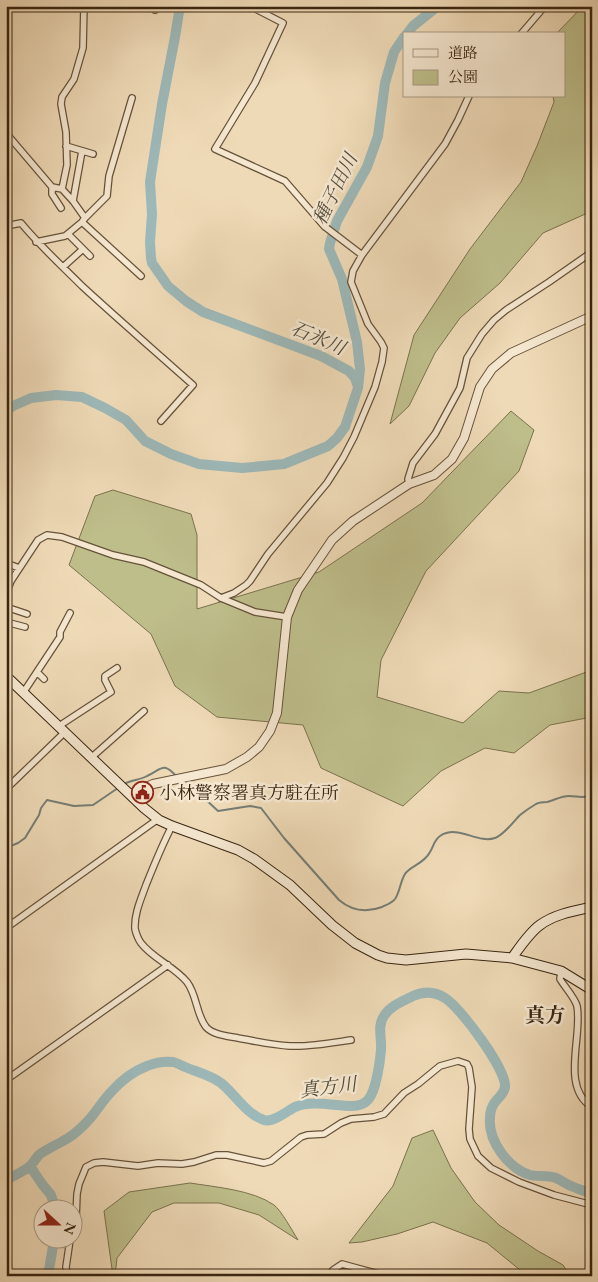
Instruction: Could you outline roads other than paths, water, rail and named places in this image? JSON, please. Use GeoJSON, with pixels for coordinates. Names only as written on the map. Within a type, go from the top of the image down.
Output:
{"type":"FeatureCollection","features":[{"type":"Feature","properties":{"kind":"main road"},"geometry":{"type":"LineString","coordinates":[[6,676],[144,808],[158,819],[238,850],[254,859],[290,885],[332,925],[355,943],[378,955],[406,960],[466,954],[512,958],[561,971],[592,990]]}},
{"type":"Feature","properties":{"kind":"main road"},"geometry":{"type":"LineString","coordinates":[[512,958],[539,925],[559,915],[592,907]]}},
{"type":"Feature","properties":{"kind":"street"},"geometry":{"type":"LineString","coordinates":[[62,190],[67,165],[66,132],[61,104],[62,96],[74,79],[81,57],[84,6]]}},
{"type":"Feature","properties":{"kind":"street"},"geometry":{"type":"LineString","coordinates":[[250,6],[283,23],[254,83],[215,149],[285,181],[324,226],[362,255]]}},
{"type":"Feature","properties":{"kind":"street"},"geometry":{"type":"LineString","coordinates":[[523,32],[545,6]]}},
{"type":"Feature","properties":{"kind":"street"},"geometry":{"type":"LineString","coordinates":[[36,242],[66,236],[107,196],[109,176],[132,98]]}},
{"type":"Feature","properties":{"kind":"street"},"geometry":{"type":"LineString","coordinates":[[221,598],[250,581],[268,554],[327,483],[354,437],[375,387],[384,348],[382,342],[368,324],[351,282],[353,271],[362,255],[445,144],[468,98]]}},
{"type":"Feature","properties":{"kind":"street"},"geometry":{"type":"LineString","coordinates":[[8,135],[52,188],[62,190],[72,201],[84,220],[142,276]]}},
{"type":"Feature","properties":{"kind":"street"},"geometry":{"type":"LineString","coordinates":[[6,151],[8,135]]}},
{"type":"Feature","properties":{"kind":"street"},"geometry":{"type":"LineString","coordinates":[[66,146],[93,154]]}},
{"type":"Feature","properties":{"kind":"street"},"geometry":{"type":"LineString","coordinates":[[72,201],[82,151]]}},
{"type":"Feature","properties":{"kind":"street"},"geometry":{"type":"LineString","coordinates":[[52,188],[52,194],[61,208]]}},
{"type":"Feature","properties":{"kind":"street"},"geometry":{"type":"LineString","coordinates":[[6,219],[8,226],[22,222],[36,242],[193,385],[161,421]]}},
{"type":"Feature","properties":{"kind":"street"},"geometry":{"type":"LineString","coordinates":[[68,234],[90,256]]}},
{"type":"Feature","properties":{"kind":"street"},"geometry":{"type":"LineString","coordinates":[[63,267],[83,249]]}},
{"type":"Feature","properties":{"kind":"street"},"geometry":{"type":"LineString","coordinates":[[409,484],[408,479],[413,463],[435,434],[460,388],[467,358],[482,334],[506,310],[592,252]]}},
{"type":"Feature","properties":{"kind":"street"},"geometry":{"type":"LineString","coordinates":[[130,794],[153,784],[226,769],[247,757],[259,747],[270,731],[277,713],[287,617],[298,590],[332,540],[353,521],[409,484],[434,475],[452,459],[464,438],[480,387],[492,369],[511,353],[592,316]]}},
{"type":"Feature","properties":{"kind":"street"},"geometry":{"type":"LineString","coordinates":[[6,594],[11,581],[38,540],[47,535],[62,537],[113,555],[144,562],[201,585],[221,598],[255,612],[287,617]]}},
{"type":"Feature","properties":{"kind":"street"},"geometry":{"type":"LineString","coordinates":[[6,563],[19,568]]}},
{"type":"Feature","properties":{"kind":"street"},"geometry":{"type":"LineString","coordinates":[[6,607],[28,614]]}},
{"type":"Feature","properties":{"kind":"street"},"geometry":{"type":"LineString","coordinates":[[23,692],[60,637],[60,632],[70,613]]}},
{"type":"Feature","properties":{"kind":"street"},"geometry":{"type":"LineString","coordinates":[[6,622],[25,627]]}},
{"type":"Feature","properties":{"kind":"street"},"geometry":{"type":"LineString","coordinates":[[6,789],[62,729],[111,692],[105,676],[117,668]]}},
{"type":"Feature","properties":{"kind":"street"},"geometry":{"type":"LineString","coordinates":[[37,672],[44,679]]}},
{"type":"Feature","properties":{"kind":"street"},"geometry":{"type":"LineString","coordinates":[[92,757],[144,710]]}},
{"type":"Feature","properties":{"kind":"street"},"geometry":{"type":"LineString","coordinates":[[6,928],[158,819]]}},
{"type":"Feature","properties":{"kind":"street"},"geometry":{"type":"LineString","coordinates":[[172,826],[157,857],[139,903],[135,929],[140,942],[188,983],[202,1022],[210,1030],[221,1035],[270,1044],[311,1046],[350,1040]]}},
{"type":"Feature","properties":{"kind":"street"},"geometry":{"type":"LineString","coordinates":[[6,1080],[168,965]]}},
{"type":"Feature","properties":{"kind":"street"},"geometry":{"type":"LineString","coordinates":[[561,971],[560,979],[576,1004],[578,1026],[576,1082],[580,1093],[588,1105],[592,1107]]}},
{"type":"Feature","properties":{"kind":"street"},"geometry":{"type":"LineString","coordinates":[[77,1200],[79,1184],[86,1167],[94,1163],[103,1162],[138,1166],[158,1163],[182,1164],[216,1155],[227,1155],[264,1163],[271,1161],[301,1137],[324,1134],[351,1119],[384,1114],[399,1097],[440,1066],[458,1061],[467,1064],[469,1068],[472,1086],[470,1139],[478,1156],[491,1168],[519,1182],[554,1195],[592,1205]]}},
{"type":"Feature","properties":{"kind":"street"},"geometry":{"type":"LineString","coordinates":[[67,1276],[66,1267],[69,1250]]}},
{"type":"Feature","properties":{"kind":"street"},"geometry":{"type":"LineString","coordinates":[[329,1276],[333,1270],[342,1264],[386,1276]]}},
{"type":"Feature","properties":{"kind":"waterway","name":"石氷川"},"geometry":{"type":"LineString","coordinates":[[180,6],[150,182],[152,263],[168,286],[203,312],[321,356],[349,371],[355,378],[358,387]]}},
{"type":"Feature","properties":{"kind":"waterway","name":"種子田川"},"geometry":{"type":"LineString","coordinates":[[408,32],[413,26],[438,6]]}},
{"type":"Feature","properties":{"kind":"waterway","name":"石氷川"},"geometry":{"type":"LineString","coordinates":[[6,411],[31,398],[56,395],[82,397],[126,420],[145,441],[171,454],[199,464],[242,468],[284,464],[328,446],[337,438],[345,427],[358,388],[360,369],[357,342],[342,279],[329,249],[337,221],[367,167],[378,136],[385,83],[394,52],[403,38]]}},
{"type":"Feature","properties":{"kind":"waterway"},"geometry":{"type":"LineString","coordinates":[[124,784],[162,768],[169,769],[177,777]]}},
{"type":"Feature","properties":{"kind":"waterway"},"geometry":{"type":"LineString","coordinates":[[181,781],[188,790],[204,798],[218,811],[250,806],[261,808],[284,838],[339,900],[349,907],[359,910],[382,907],[394,900],[405,874],[427,856],[440,836],[454,832],[481,839],[495,838],[505,831],[520,815],[537,803],[566,796],[583,797],[592,795]]}},
{"type":"Feature","properties":{"kind":"waterway"},"geometry":{"type":"LineString","coordinates":[[6,848],[25,838],[47,800],[74,806],[93,805],[118,788]]}},
{"type":"Feature","properties":{"kind":"waterway","name":"真方川"},"geometry":{"type":"LineString","coordinates":[[6,1180],[29,1167],[40,1154],[77,1132],[108,1095],[124,1080],[142,1068],[156,1063],[173,1062],[212,1078],[221,1083],[252,1113],[264,1120],[272,1120],[302,1105],[352,1106],[362,1104],[371,1096],[379,1069],[380,1032],[384,1016],[390,1009],[401,1002],[417,994],[429,992],[445,998],[461,1013],[499,1067],[505,1087],[492,1108],[490,1127],[496,1144],[507,1160],[530,1175],[556,1178],[592,1194]]}},
{"type":"Feature","properties":{"kind":"waterway"},"geometry":{"type":"LineString","coordinates":[[30,1166],[53,1200]]}},
{"type":"Feature","properties":{"kind":"waterway"},"geometry":{"type":"LineString","coordinates":[[48,1276],[52,1250]]}},
{"type":"Feature","properties":{"kind":"place","name":"小林警察署真方駐在所"},"geometry":{"type":"Point","coordinates":[143,792]}},
{"type":"Feature","properties":{"kind":"district","name":"真方"},"geometry":{"type":"Point","coordinates":[545,1015]}}]}
